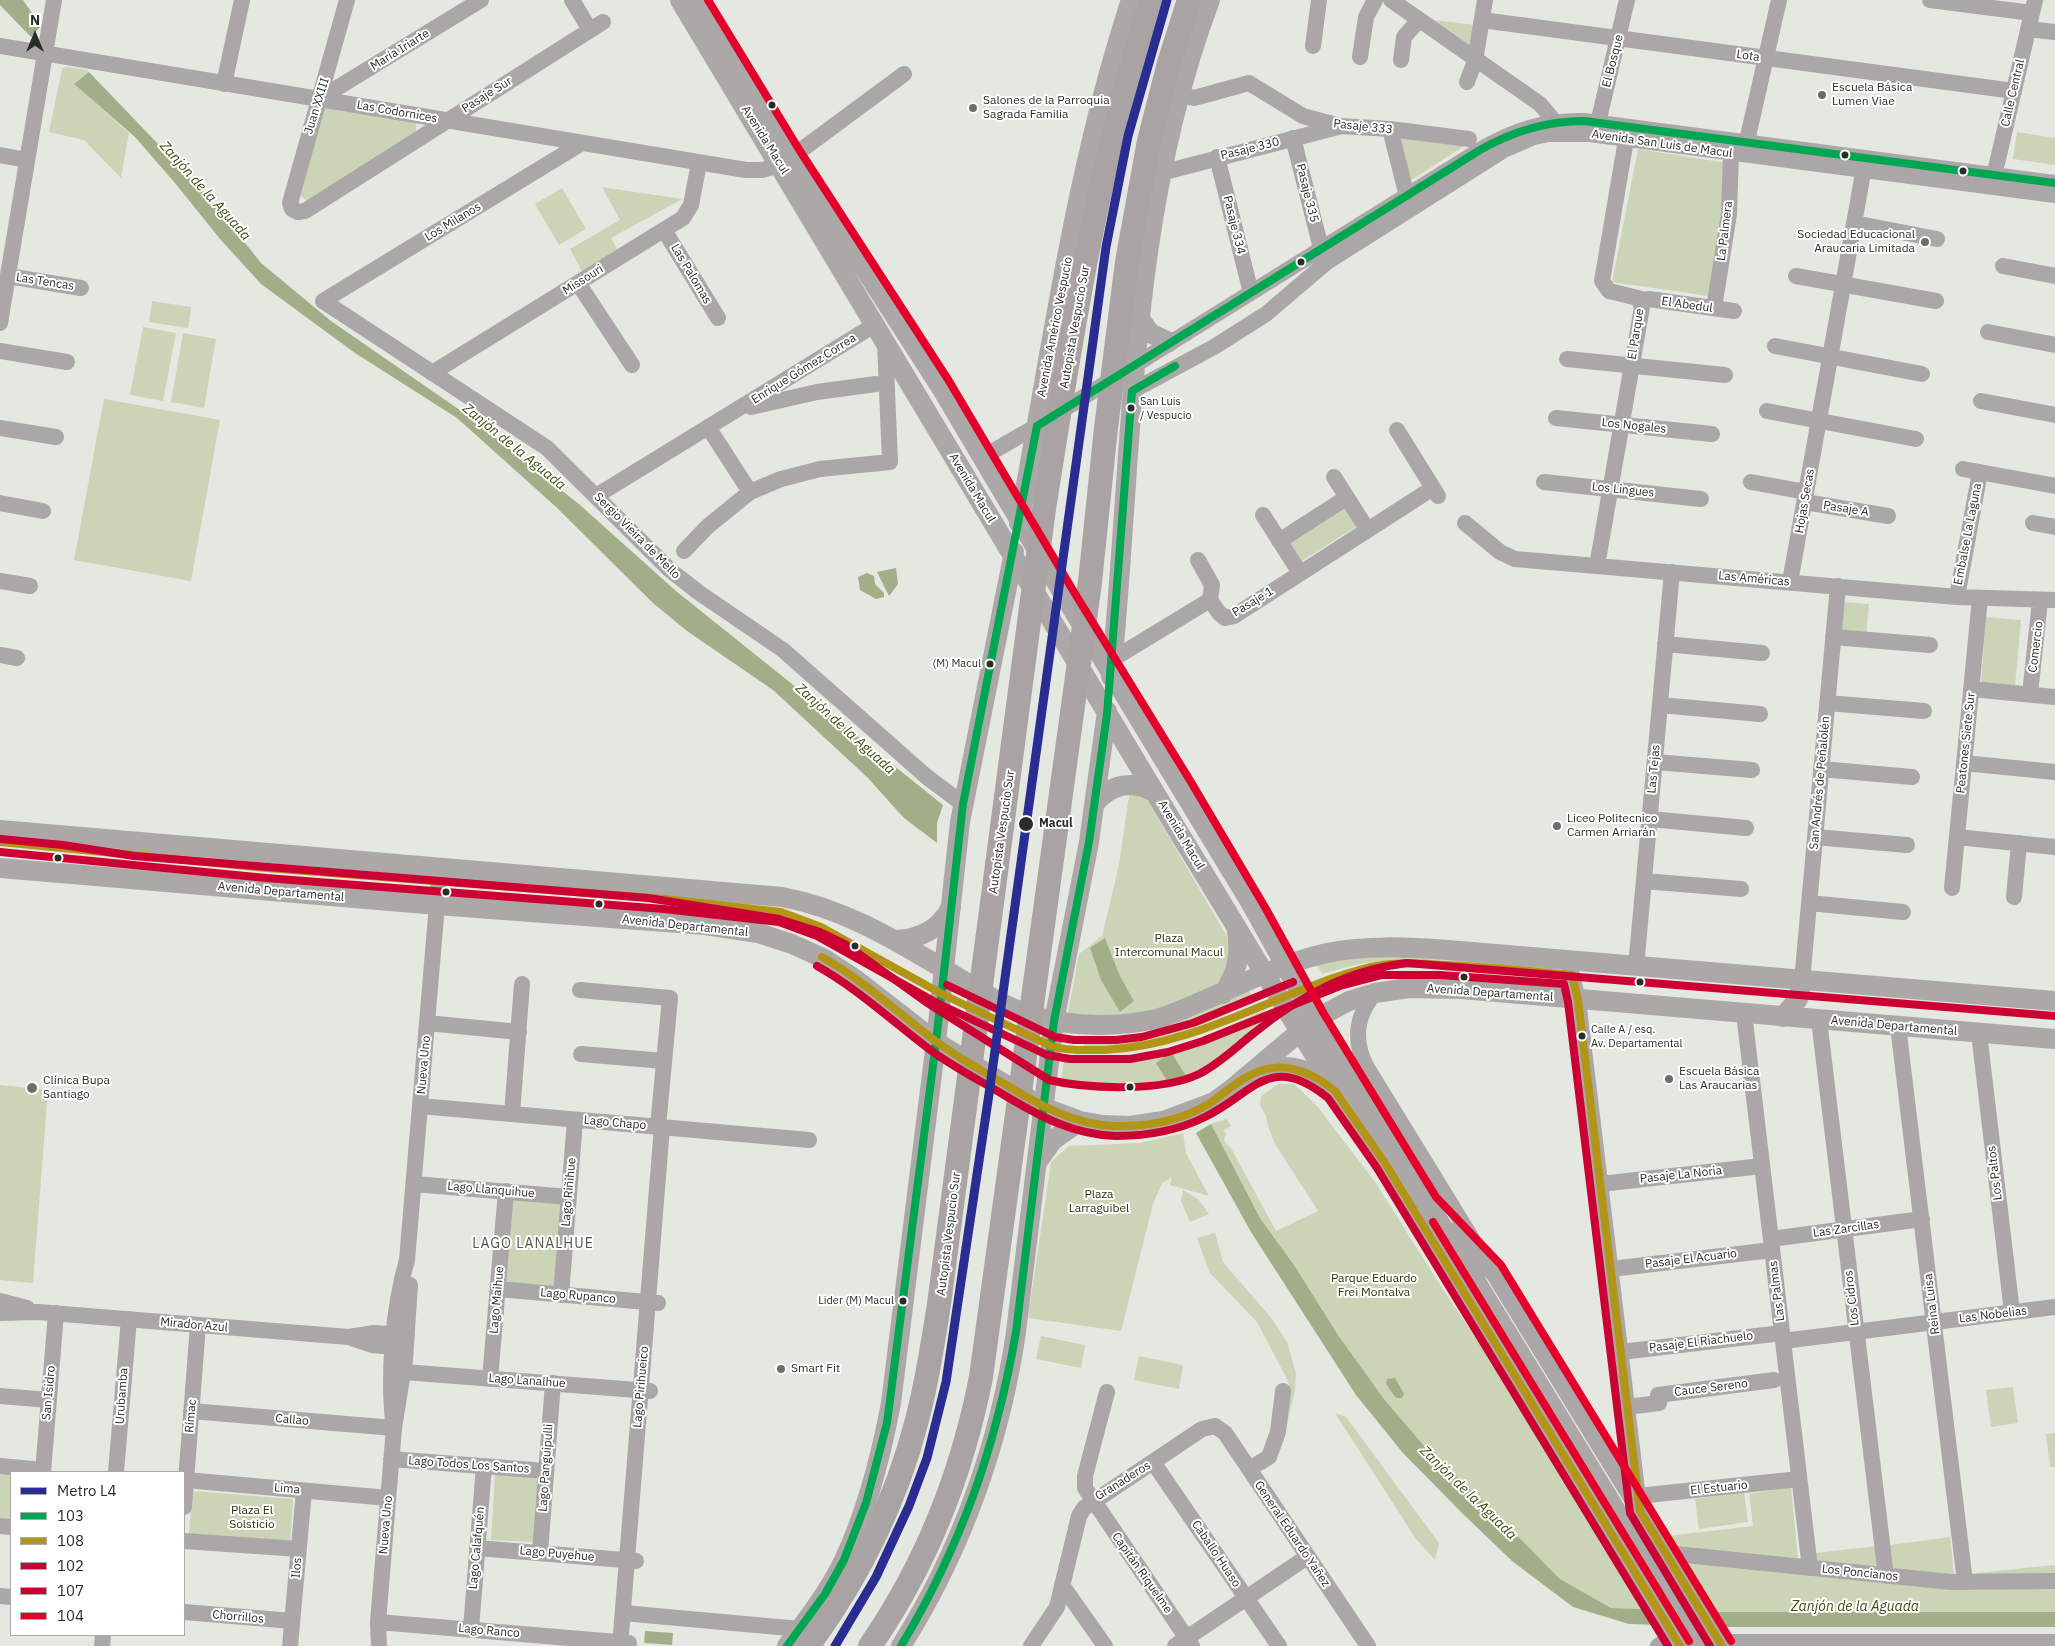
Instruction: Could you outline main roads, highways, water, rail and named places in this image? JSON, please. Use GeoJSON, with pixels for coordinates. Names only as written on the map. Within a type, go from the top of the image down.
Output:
{"type":"FeatureCollection","features":[{"type":"Feature","properties":{"kind":"highway","name":"Autopista Vespucio Sur"},"geometry":{"type":"LineString","coordinates":[[804,1637],[856,1572],[898,1483],[921,1404],[940,1304],[1044,509],[1047,428],[1067,371],[1108,158],[1126,87],[1152,0]]}},
{"type":"Feature","properties":{"kind":"highway"},"geometry":{"type":"LineString","coordinates":[[890,1646],[924,1578],[971,1424],[982,1377],[1090,582],[1115,351],[1140,181],[1158,102],[1189,0]]}},
{"type":"Feature","properties":{"kind":"highway"},"geometry":{"type":"LineString","coordinates":[[843,1561],[868,1516],[882,1484],[940,1304]]}},
{"type":"Feature","properties":{"kind":"highway"},"geometry":{"type":"LineString","coordinates":[[870,1646],[911,1579],[944,1508]]}},
{"type":"Feature","properties":{"kind":"main road","name":"Avenida Macul"},"geometry":{"type":"LineString","coordinates":[[680,0],[786,160],[886,300],[983,457],[1065,597],[1112,666],[1240,884],[1315,1019],[1428,1203]]}},
{"type":"Feature","properties":{"kind":"main road","name":"Avenida Macul"},"geometry":{"type":"LineString","coordinates":[[696,0],[881,332],[1012,557],[1336,1091],[1385,1163],[1662,1600]]}},
{"type":"Feature","properties":{"kind":"main road","name":"Avenida Américo Vespucio"},"geometry":{"type":"LineString","coordinates":[[787,1646],[804,1637],[843,1561],[873,1481],[883,1446],[891,1403],[936,1042],[961,813],[1020,519],[1047,428],[1086,162],[1114,52],[1131,0]]}},
{"type":"Feature","properties":{"kind":"main road"},"geometry":{"type":"LineString","coordinates":[[901,1646],[934,1588],[959,1536],[994,1436],[1013,1355],[1054,1021],[1095,803],[1107,714],[1138,316],[1161,173],[1180,95],[1210,0]]}},
{"type":"Feature","properties":{"kind":"main road"},"geometry":{"type":"LineString","coordinates":[[1138,316],[1150,333],[1169,342]]}},
{"type":"Feature","properties":{"kind":"main road"},"geometry":{"type":"LineString","coordinates":[[1095,803],[1107,791],[1122,785],[1136,785],[1155,793]]}},
{"type":"Feature","properties":{"kind":"main road"},"geometry":{"type":"LineString","coordinates":[[0,830],[440,870],[782,897],[832,910],[896,940],[1011,1007],[1054,1021],[1086,1025],[1132,1024],[1165,1017],[1286,967],[1325,954],[1381,946],[2055,1001]]}},
{"type":"Feature","properties":{"kind":"main road","name":"Avenida Departamental"},"geometry":{"type":"LineString","coordinates":[[0,868],[437,905],[705,925],[758,933],[792,944],[825,959],[855,979],[936,1042],[1042,1108],[1080,1121],[1116,1126],[1163,1121],[1214,1102],[1315,1019],[1349,1001],[1375,993],[1409,988],[1444,988],[2055,1039]]}},
{"type":"Feature","properties":{"kind":"main road"},"geometry":{"type":"LineString","coordinates":[[896,940],[913,938],[926,933],[940,922],[950,907]]}},
{"type":"Feature","properties":{"kind":"main road"},"geometry":{"type":"LineString","coordinates":[[1223,994],[1233,978],[1238,960],[1237,927]]}},
{"type":"Feature","properties":{"kind":"main road"},"geometry":{"type":"LineString","coordinates":[[1783,1017],[1798,999],[1802,981]]}},
{"type":"Feature","properties":{"kind":"main road"},"geometry":{"type":"LineString","coordinates":[[1246,1077],[1270,1068],[1289,1066],[1318,1077],[1336,1091]]}},
{"type":"Feature","properties":{"kind":"main road"},"geometry":{"type":"LineString","coordinates":[[1035,1166],[1053,1140],[1080,1121]]}},
{"type":"Feature","properties":{"kind":"main road"},"geometry":{"type":"LineString","coordinates":[[1428,1203],[1492,1270]]}},
{"type":"Feature","properties":{"kind":"main road"},"geometry":{"type":"LineString","coordinates":[[1428,1203],[1662,1600],[1692,1639]]}},
{"type":"Feature","properties":{"kind":"water"},"geometry":{"type":"Polygon","coordinates":[[[0,0],[23,0],[41,26],[31,37],[0,5],[0,0]]]}},
{"type":"Feature","properties":{"kind":"water","name":"Zanjón de la Aguada"},"geometry":{"type":"Polygon","coordinates":[[[89,72],[206,194],[261,263],[331,321],[467,415],[580,505],[676,591],[943,805],[937,823],[937,843],[904,818],[867,777],[773,690],[687,631],[653,603],[555,506],[457,418],[355,353],[261,284],[220,239],[135,137],[74,84],[89,72]]]}},
{"type":"Feature","properties":{"kind":"water"},"geometry":{"type":"Polygon","coordinates":[[[896,568],[898,584],[889,596],[877,572],[896,568]]]}},
{"type":"Feature","properties":{"kind":"water"},"geometry":{"type":"Polygon","coordinates":[[[867,573],[874,576],[875,584],[884,593],[884,597],[876,599],[860,590],[858,577],[867,573]]]}},
{"type":"Feature","properties":{"kind":"water"},"geometry":{"type":"Polygon","coordinates":[[[1105,938],[1120,976],[1134,1001],[1120,1012],[1101,980],[1090,948],[1105,938]]]}},
{"type":"Feature","properties":{"kind":"water"},"geometry":{"type":"Polygon","coordinates":[[[1171,1052],[1186,1076],[1170,1086],[1156,1063],[1171,1052]]]}},
{"type":"Feature","properties":{"kind":"water","name":"Zanjón de la Aguada"},"geometry":{"type":"Polygon","coordinates":[[[1211,1124],[1260,1218],[1296,1268],[1338,1335],[1384,1399],[1425,1447],[1493,1511],[1560,1579],[1611,1608],[1715,1612],[2055,1612],[2055,1627],[1722,1627],[1629,1624],[1573,1607],[1512,1561],[1463,1514],[1403,1453],[1356,1395],[1251,1232],[1196,1133],[1211,1124]]]}},
{"type":"Feature","properties":{"kind":"water"},"geometry":{"type":"Polygon","coordinates":[[[1395,1378],[1404,1394],[1402,1398],[1396,1398],[1386,1384],[1387,1379],[1395,1378]]]}},
{"type":"Feature","properties":{"kind":"water"},"geometry":{"type":"Polygon","coordinates":[[[645,1631],[673,1633],[672,1645],[644,1643],[645,1631]]]}},
{"type":"Feature","properties":{"kind":"metro line","name":"L4"},"geometry":{"type":"LineString","coordinates":[[835,1646],[876,1577],[909,1506],[927,1458],[946,1382],[989,1094],[1106,247],[1128,136],[1167,0]]}},
{"type":"Feature","properties":{"kind":"place","name":"Escuela Básica Lumen Viae"},"geometry":{"type":"Point","coordinates":[1822,95]}},
{"type":"Feature","properties":{"kind":"place","name":"Salones de la Parroquia Sagrada Familia"},"geometry":{"type":"Point","coordinates":[973,108]}},
{"type":"Feature","properties":{"kind":"place","name":"Sociedad Educacional Araucaria Limitada"},"geometry":{"type":"Point","coordinates":[1925,242]}},
{"type":"Feature","properties":{"kind":"place","name":"San Luis / Vespucio"},"geometry":{"type":"Point","coordinates":[1131,408]}},
{"type":"Feature","properties":{"kind":"place","name":"(M) Macul"},"geometry":{"type":"Point","coordinates":[990,664]}},
{"type":"Feature","properties":{"kind":"place","name":"Macul"},"geometry":{"type":"Point","coordinates":[1026,824]}},
{"type":"Feature","properties":{"kind":"place","name":"Liceo Politecnico Carmen Arriarán"},"geometry":{"type":"Point","coordinates":[1557,826]}},
{"type":"Feature","properties":{"kind":"place","name":"Calle A / esq. Av. Departamental"},"geometry":{"type":"Point","coordinates":[1582,1036]}},
{"type":"Feature","properties":{"kind":"place","name":"Escuela Básica Las Araucarias"},"geometry":{"type":"Point","coordinates":[1669,1079]}},
{"type":"Feature","properties":{"kind":"place","name":"Clínica Bupa Santiago"},"geometry":{"type":"Point","coordinates":[32,1088]}},
{"type":"Feature","properties":{"kind":"place","name":"Lider (M) Macul"},"geometry":{"type":"Point","coordinates":[903,1301]}},
{"type":"Feature","properties":{"kind":"place","name":"Smart Fit"},"geometry":{"type":"Point","coordinates":[781,1369]}},
{"type":"Feature","properties":{"kind":"district","name":"LAGO LANALHUE"},"geometry":{"type":"Point","coordinates":[533,1244]}},
{"type":"Feature","properties":{"kind":"park label","name":"Plaza Intercomunal Macul"},"geometry":{"type":"Point","coordinates":[1169,946]}},
{"type":"Feature","properties":{"kind":"park label","name":"Plaza Larraguibel"},"geometry":{"type":"Point","coordinates":[1099,1202]}},
{"type":"Feature","properties":{"kind":"park label","name":"Parque Eduardo Frei Montalva"},"geometry":{"type":"Point","coordinates":[1374,1286]}},
{"type":"Feature","properties":{"kind":"park label","name":"Plaza El Solsticio"},"geometry":{"type":"Point","coordinates":[252,1518]}}]}
